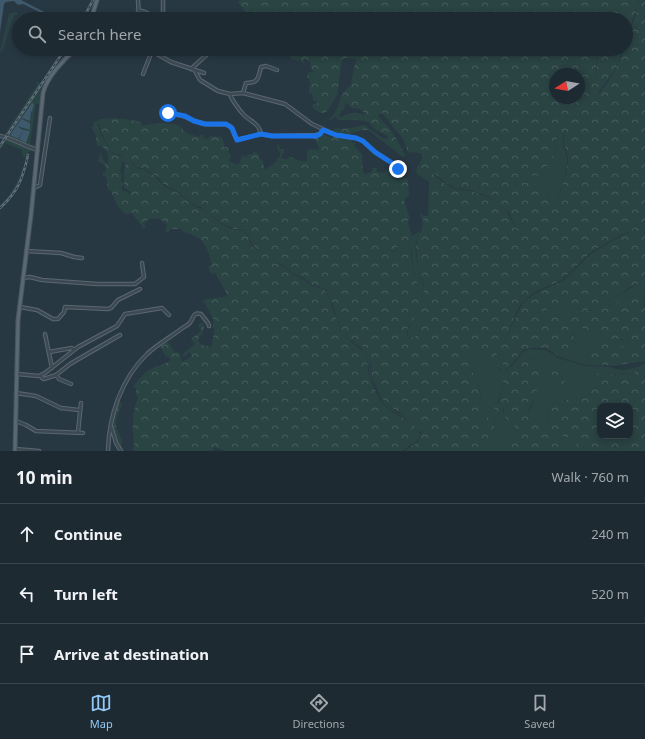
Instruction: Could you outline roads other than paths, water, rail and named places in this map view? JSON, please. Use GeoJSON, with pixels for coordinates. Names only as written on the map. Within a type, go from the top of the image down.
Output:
{"type":"FeatureCollection","features":[{"type":"Feature","properties":{"kind":"main road"},"geometry":{"type":"LineString","coordinates":[[93,12],[97,0]]}},
{"type":"Feature","properties":{"kind":"main road"},"geometry":{"type":"LineString","coordinates":[[15,450],[20,307],[38,150],[42,96],[45,85],[67,56]]}},
{"type":"Feature","properties":{"kind":"street"},"geometry":{"type":"LineString","coordinates":[[138,0],[138,10],[146,12]]}},
{"type":"Feature","properties":{"kind":"street"},"geometry":{"type":"LineString","coordinates":[[163,0],[163,12]]}},
{"type":"Feature","properties":{"kind":"street"},"geometry":{"type":"LineString","coordinates":[[143,74],[150,56]]}},
{"type":"Feature","properties":{"kind":"street"},"geometry":{"type":"LineString","coordinates":[[161,56],[171,62],[204,73]]}},
{"type":"Feature","properties":{"kind":"street"},"geometry":{"type":"LineString","coordinates":[[191,69],[205,56]]}},
{"type":"Feature","properties":{"kind":"street"},"geometry":{"type":"LineString","coordinates":[[242,92],[246,84],[257,81],[261,67],[266,66],[277,70]]}},
{"type":"Feature","properties":{"kind":"street"},"geometry":{"type":"LineString","coordinates":[[195,71],[200,80],[218,91],[230,94],[242,92],[285,104],[312,124],[323,130],[336,135],[356,138],[363,141],[375,152],[392,163],[400,172]]}},
{"type":"Feature","properties":{"kind":"street"},"geometry":{"type":"LineString","coordinates":[[230,94],[231,99],[244,115],[258,125],[261,134]]}},
{"type":"Feature","properties":{"kind":"street"},"geometry":{"type":"LineString","coordinates":[[166,113],[185,116],[194,121],[205,124],[226,124],[232,128],[237,140],[261,134],[272,136],[316,136],[323,130]]}},
{"type":"Feature","properties":{"kind":"street"},"geometry":{"type":"LineString","coordinates":[[34,188],[40,185],[50,118]]}},
{"type":"Feature","properties":{"kind":"street"},"geometry":{"type":"LineString","coordinates":[[0,136],[38,150]]}},
{"type":"Feature","properties":{"kind":"street"},"geometry":{"type":"LineString","coordinates":[[26,251],[61,253],[74,258],[82,258]]}},
{"type":"Feature","properties":{"kind":"street"},"geometry":{"type":"LineString","coordinates":[[23,278],[30,277],[42,280],[97,284],[135,284],[144,277],[142,263]]}},
{"type":"Feature","properties":{"kind":"street"},"geometry":{"type":"LineString","coordinates":[[20,307],[37,310],[53,319],[58,319],[64,312],[65,307],[108,309],[111,308],[118,300],[140,289]]}},
{"type":"Feature","properties":{"kind":"street"},"geometry":{"type":"LineString","coordinates":[[17,374],[41,375],[84,343],[117,326],[125,314],[162,308],[169,315]]}},
{"type":"Feature","properties":{"kind":"street"},"geometry":{"type":"LineString","coordinates":[[108,451],[116,406],[122,388],[138,366],[148,354],[190,323],[196,313],[201,314],[209,326]]}},
{"type":"Feature","properties":{"kind":"street"},"geometry":{"type":"LineString","coordinates":[[45,334],[52,368]]}},
{"type":"Feature","properties":{"kind":"street"},"geometry":{"type":"LineString","coordinates":[[41,375],[44,379],[56,375],[70,364],[120,335]]}},
{"type":"Feature","properties":{"kind":"street"},"geometry":{"type":"LineString","coordinates":[[49,352],[72,348],[74,350]]}},
{"type":"Feature","properties":{"kind":"street"},"geometry":{"type":"LineString","coordinates":[[56,375],[59,379],[71,384]]}},
{"type":"Feature","properties":{"kind":"street"},"geometry":{"type":"LineString","coordinates":[[16,393],[36,396],[61,408],[79,410]]}},
{"type":"Feature","properties":{"kind":"street"},"geometry":{"type":"LineString","coordinates":[[78,432],[79,410],[81,403]]}},
{"type":"Feature","properties":{"kind":"street"},"geometry":{"type":"LineString","coordinates":[[16,421],[26,424],[36,431],[83,432]]}},
{"type":"Feature","properties":{"kind":"street"},"geometry":{"type":"LineString","coordinates":[[111,429],[122,451]]}},
{"type":"Feature","properties":{"kind":"street"},"geometry":{"type":"LineString","coordinates":[[15,450],[39,451]]}},
{"type":"Feature","properties":{"kind":"water"},"geometry":{"type":"Polygon","coordinates":[[[0,0],[21,0],[44,12],[40,12],[23,4],[18,5],[14,1],[6,2],[4,4],[0,32],[0,0]]]}},
{"type":"Feature","properties":{"kind":"water"},"geometry":{"type":"Polygon","coordinates":[[[32,103],[34,104],[32,112],[30,111],[30,121],[22,118],[30,123],[30,130],[17,126],[23,130],[30,131],[26,143],[19,139],[23,131],[18,139],[10,135],[32,103]]]}},
{"type":"Feature","properties":{"kind":"railway"},"geometry":{"type":"LineString","coordinates":[[87,12],[93,0]]}},
{"type":"Feature","properties":{"kind":"railway"},"geometry":{"type":"LineString","coordinates":[[0,146],[60,56]]}},
{"type":"Feature","properties":{"kind":"railway"},"geometry":{"type":"LineString","coordinates":[[0,208],[19,184],[28,155]]}}]}
